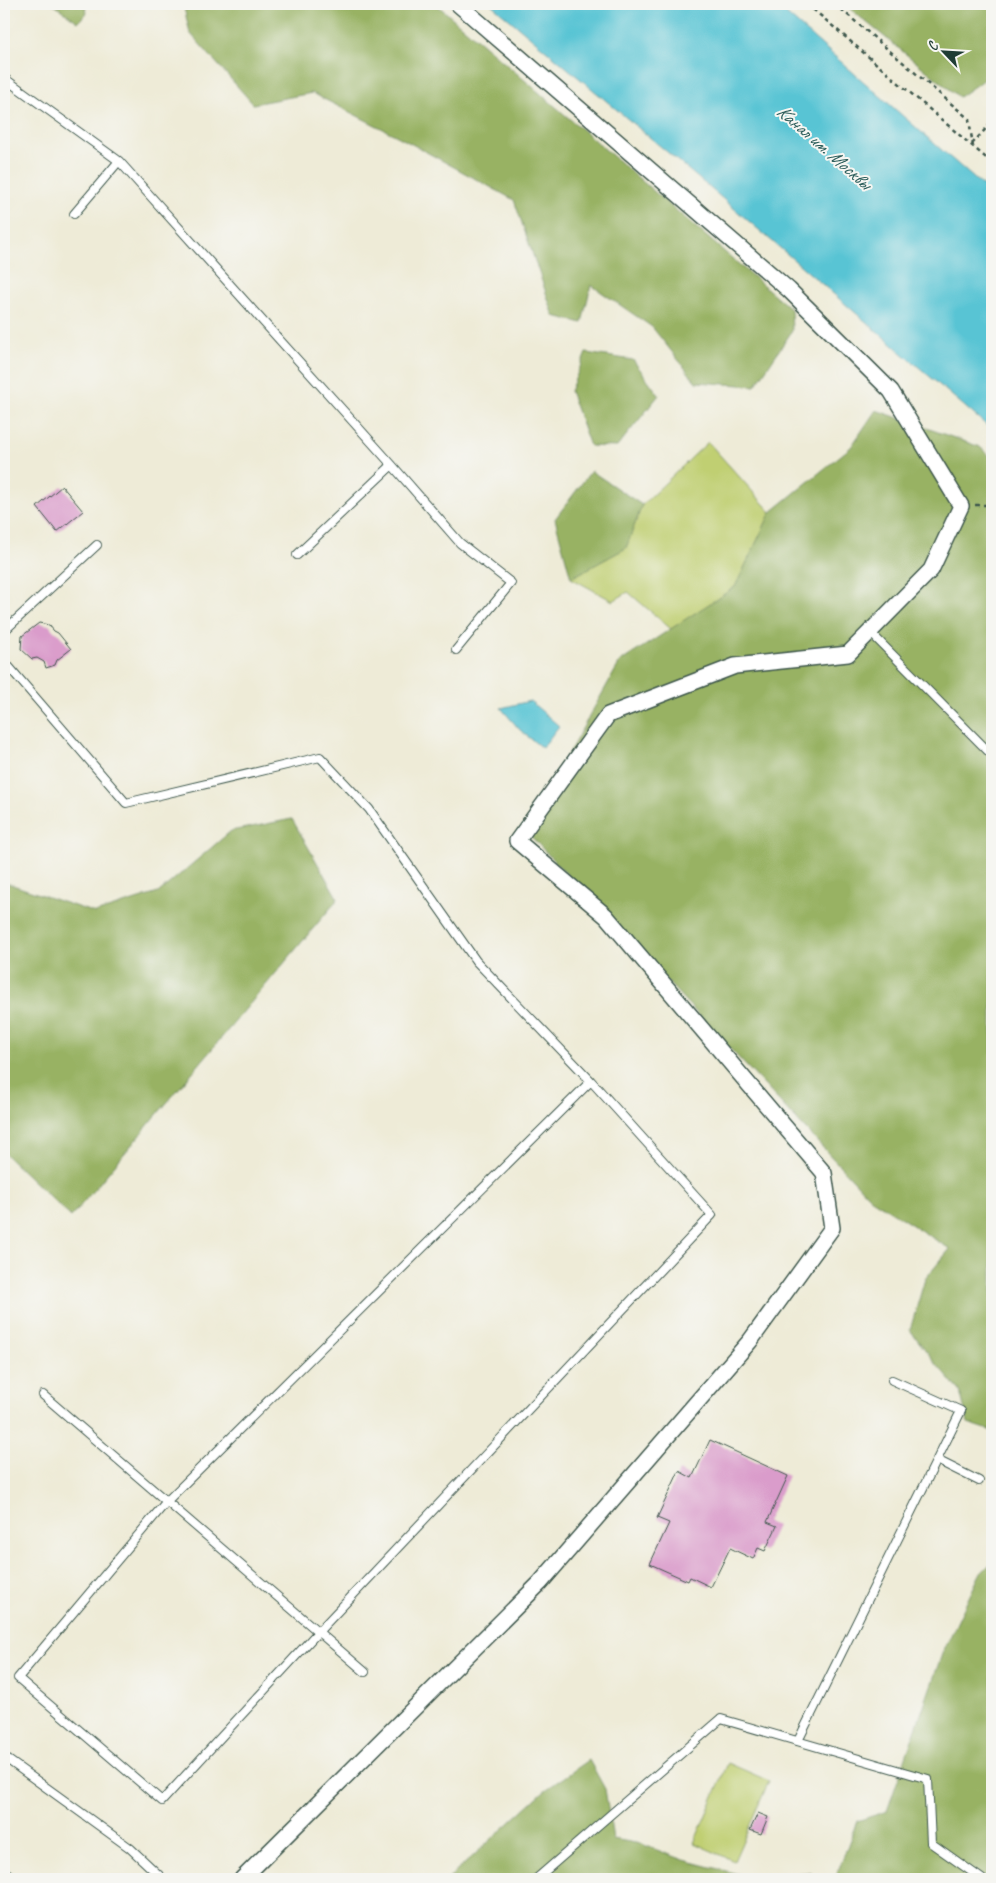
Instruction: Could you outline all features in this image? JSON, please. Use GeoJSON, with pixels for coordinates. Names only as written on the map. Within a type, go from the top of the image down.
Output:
{"type":"FeatureCollection","features":[{"type":"Feature","properties":{"kind":"street"},"geometry":{"type":"LineString","coordinates":[[242,1879],[540,1583],[750,1341],[832,1228],[824,1173],[606,916],[516,841],[608,715],[735,666],[848,654],[931,570],[961,506],[891,391],[789,290],[458,4]]}},
{"type":"Feature","properties":{"kind":"lane"},"geometry":{"type":"LineString","coordinates":[[4,78],[119,161],[460,543],[512,583],[456,650]]}},
{"type":"Feature","properties":{"kind":"lane"},"geometry":{"type":"LineString","coordinates":[[74,214],[119,161]]}},
{"type":"Feature","properties":{"kind":"lane"},"geometry":{"type":"LineString","coordinates":[[297,555],[392,465]]}},
{"type":"Feature","properties":{"kind":"lane"},"geometry":{"type":"LineString","coordinates":[[4,631],[97,545]]}},
{"type":"Feature","properties":{"kind":"lane"},"geometry":{"type":"LineString","coordinates":[[870,632],[992,755]]}},
{"type":"Feature","properties":{"kind":"lane"},"geometry":{"type":"LineString","coordinates":[[4,661],[126,802],[320,757],[369,809],[476,961],[591,1081],[712,1215],[318,1632],[162,1802],[18,1678],[167,1501],[591,1081]]}},
{"type":"Feature","properties":{"kind":"lane"},"geometry":{"type":"LineString","coordinates":[[798,1741],[961,1412],[892,1380]]}},
{"type":"Feature","properties":{"kind":"lane"},"geometry":{"type":"LineString","coordinates":[[43,1395],[365,1672]]}},
{"type":"Feature","properties":{"kind":"lane"},"geometry":{"type":"LineString","coordinates":[[937,1460],[978,1480]]}},
{"type":"Feature","properties":{"kind":"lane"},"geometry":{"type":"LineString","coordinates":[[536,1879],[721,1719],[928,1780],[931,1843],[982,1879]]}},
{"type":"Feature","properties":{"kind":"lane"},"geometry":{"type":"LineString","coordinates":[[4,1757],[130,1848],[163,1879]]}},
{"type":"Feature","properties":{"kind":"lane"},"geometry":{"type":"LineString","coordinates":[[4,1871],[15,1879]]}},
{"type":"Feature","properties":{"kind":"path"},"geometry":{"type":"LineString","coordinates":[[807,4],[992,163]]}},
{"type":"Feature","properties":{"kind":"path"},"geometry":{"type":"LineString","coordinates":[[835,4],[969,119],[972,145]]}},
{"type":"Feature","properties":{"kind":"path"},"geometry":{"type":"LineString","coordinates":[[972,145],[992,122]]}},
{"type":"Feature","properties":{"kind":"green space"},"geometry":{"type":"Polygon","coordinates":[[[53,4],[85,4],[87,13],[78,22],[53,4]]]}},
{"type":"Feature","properties":{"kind":"green space"},"geometry":{"type":"Polygon","coordinates":[[[183,4],[436,4],[791,309],[792,331],[755,386],[696,382],[652,327],[591,285],[582,323],[554,316],[514,200],[399,137],[312,93],[253,104],[190,33],[183,4]]]}},
{"type":"Feature","properties":{"kind":"green space"},"geometry":{"type":"Polygon","coordinates":[[[844,4],[989,4],[992,9],[992,66],[986,78],[959,97],[844,4]]]}},
{"type":"Feature","properties":{"kind":"green space"},"geometry":{"type":"Polygon","coordinates":[[[586,353],[633,360],[659,395],[617,447],[590,446],[570,391],[586,353]]]}},
{"type":"Feature","properties":{"kind":"green space"},"geometry":{"type":"Polygon","coordinates":[[[876,410],[980,447],[992,458],[992,1431],[968,1423],[960,1391],[910,1330],[925,1279],[950,1249],[870,1198],[525,830],[620,662],[735,587],[771,512],[851,447],[876,410]]]}},
{"type":"Feature","properties":{"kind":"green space"},"geometry":{"type":"Polygon","coordinates":[[[708,442],[771,512],[735,587],[671,629],[628,592],[613,601],[571,578],[626,548],[642,505],[708,442]]]}},
{"type":"Feature","properties":{"kind":"green space"},"geometry":{"type":"Polygon","coordinates":[[[591,471],[642,505],[626,548],[571,578],[555,519],[591,471]]]}},
{"type":"Feature","properties":{"kind":"green space"},"geometry":{"type":"Polygon","coordinates":[[[292,819],[338,899],[71,1217],[4,1153],[4,882],[95,913],[158,893],[231,831],[292,819]]]}},
{"type":"Feature","properties":{"kind":"green space"},"geometry":{"type":"Polygon","coordinates":[[[992,1562],[992,1879],[835,1879],[857,1821],[887,1811],[942,1654],[980,1574],[992,1562]]]}},
{"type":"Feature","properties":{"kind":"green space"},"geometry":{"type":"Polygon","coordinates":[[[589,1760],[605,1789],[613,1839],[641,1844],[684,1860],[753,1878],[811,1872],[813,1879],[448,1879],[544,1791],[589,1760]]]}},
{"type":"Feature","properties":{"kind":"green space"},"geometry":{"type":"Polygon","coordinates":[[[728,1763],[769,1781],[734,1861],[694,1843],[728,1763]]]}},
{"type":"Feature","properties":{"kind":"water","name":"Канал им. Москвы"},"geometry":{"type":"Polygon","coordinates":[[[491,4],[775,4],[992,194],[992,430],[723,199],[491,4]]]}},
{"type":"Feature","properties":{"kind":"water"},"geometry":{"type":"Polygon","coordinates":[[[530,701],[559,726],[542,748],[520,730],[501,708],[530,701]]]}},
{"type":"Feature","properties":{"kind":"building"},"geometry":{"type":"Polygon","coordinates":[[[62,486],[83,511],[57,532],[37,507],[62,486]]]}},
{"type":"Feature","properties":{"kind":"building"},"geometry":{"type":"Polygon","coordinates":[[[39,623],[49,625],[71,649],[57,660],[55,665],[46,668],[44,662],[37,658],[32,659],[21,649],[22,636],[39,623]]]}},
{"type":"Feature","properties":{"kind":"building"},"geometry":{"type":"Polygon","coordinates":[[[710,1440],[788,1476],[767,1522],[777,1526],[765,1551],[758,1548],[753,1559],[730,1548],[711,1587],[690,1577],[688,1581],[650,1564],[669,1523],[657,1518],[679,1471],[692,1478],[710,1440]]]}},
{"type":"Feature","properties":{"kind":"building"},"geometry":{"type":"Polygon","coordinates":[[[758,1813],[768,1817],[761,1834],[750,1830],[758,1813]]]}}]}
